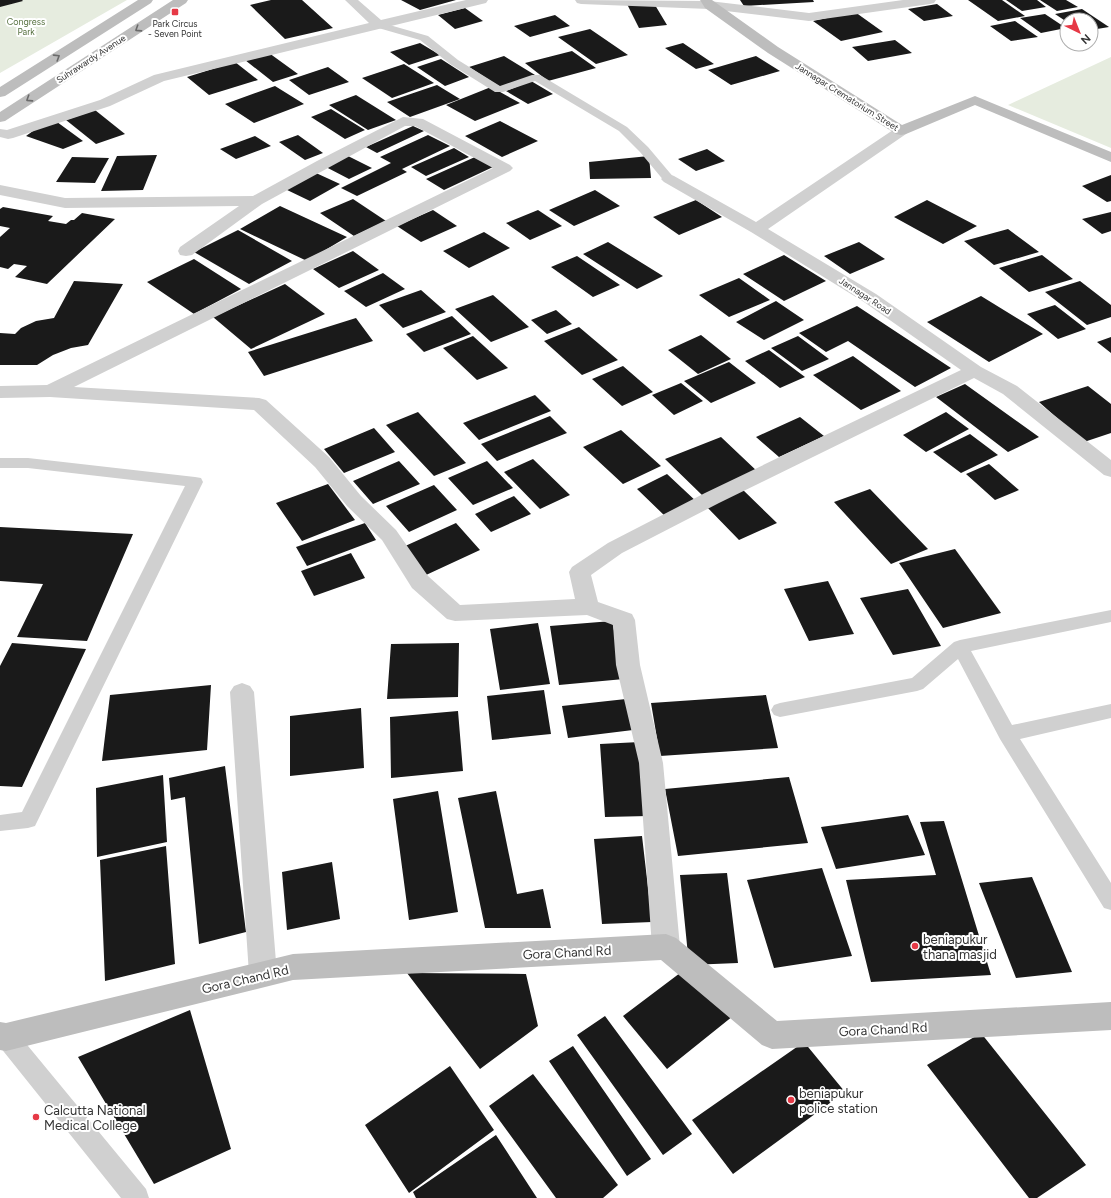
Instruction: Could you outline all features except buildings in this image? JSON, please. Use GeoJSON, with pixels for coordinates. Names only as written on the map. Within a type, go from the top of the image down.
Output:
{"type":"FeatureCollection","features":[{"type":"Feature","properties":{"kind":"street","name":"Suhrawardy Avenue"},"geometry":{"type":"LineString","coordinates":[[0,93],[147,0]]}},
{"type":"Feature","properties":{"kind":"street","name":"Suhrawardy Avenue"},"geometry":{"type":"LineString","coordinates":[[0,118],[182,0]]}},
{"type":"Feature","properties":{"kind":"street"},"geometry":{"type":"LineString","coordinates":[[351,0],[378,25]]}},
{"type":"Feature","properties":{"kind":"street"},"geometry":{"type":"LineString","coordinates":[[0,133],[8,134],[106,103],[159,78],[482,0]]}},
{"type":"Feature","properties":{"kind":"street"},"geometry":{"type":"LineString","coordinates":[[581,0],[707,3],[809,17],[930,0]]}},
{"type":"Feature","properties":{"kind":"street","name":"Jannagar Crematorium Street"},"geometry":{"type":"LineString","coordinates":[[707,3],[772,50],[901,131],[975,100],[1111,157]]}},
{"type":"Feature","properties":{"kind":"street"},"geometry":{"type":"LineString","coordinates":[[50,391],[505,168],[418,122],[403,121],[256,201],[186,251]]}},
{"type":"Feature","properties":{"kind":"street"},"geometry":{"type":"LineString","coordinates":[[757,229],[901,131]]}},
{"type":"Feature","properties":{"kind":"street","name":"Jannagar Road"},"geometry":{"type":"LineString","coordinates":[[669,179],[757,229],[870,298],[974,371],[1010,390],[1111,470]]}},
{"type":"Feature","properties":{"kind":"street"},"geometry":{"type":"LineString","coordinates":[[0,190],[65,203],[256,201]]}},
{"type":"Feature","properties":{"kind":"street"},"geometry":{"type":"LineString","coordinates":[[588,607],[580,572],[615,548],[712,498],[974,371]]}},
{"type":"Feature","properties":{"kind":"street"},"geometry":{"type":"LineString","coordinates":[[0,392],[50,391],[259,404],[322,462],[354,501],[389,535],[420,582],[455,613],[588,607],[624,620],[628,665],[651,763],[666,947]]}},
{"type":"Feature","properties":{"kind":"street"},"geometry":{"type":"LineString","coordinates":[[242,692],[263,974]]}},
{"type":"Feature","properties":{"kind":"street","name":"Gora Chand Rd"},"geometry":{"type":"LineString","coordinates":[[3,1036],[293,967],[666,947],[772,1035],[1111,1016]]}},
{"type":"Feature","properties":{"kind":"lane"},"geometry":{"type":"LineString","coordinates":[[378,25],[424,38],[454,62],[499,90],[536,77],[557,92],[617,125],[652,156],[669,179]]}},
{"type":"Feature","properties":{"kind":"lane"},"geometry":{"type":"LineString","coordinates":[[0,463],[28,463],[195,482],[28,820],[0,824]]}},
{"type":"Feature","properties":{"kind":"lane"},"geometry":{"type":"LineString","coordinates":[[780,710],[918,684],[960,647],[1111,616]]}},
{"type":"Feature","properties":{"kind":"lane"},"geometry":{"type":"LineString","coordinates":[[960,647],[1007,734],[1111,901]]}},
{"type":"Feature","properties":{"kind":"lane"},"geometry":{"type":"LineString","coordinates":[[1007,734],[1111,711]]}},
{"type":"Feature","properties":{"kind":"lane"},"geometry":{"type":"LineString","coordinates":[[3,1036],[137,1198]]}},
{"type":"Feature","properties":{"kind":"green space","name":"Congress Park"},"geometry":{"type":"Polygon","coordinates":[[[0,0],[127,0],[0,73],[0,0]]]}},
{"type":"Feature","properties":{"kind":"green space"},"geometry":{"type":"Polygon","coordinates":[[[1111,57],[1111,148],[1008,105],[1111,57]]]}},
{"type":"Feature","properties":{"kind":"place","name":"Park Circus - Seven Point"},"geometry":{"type":"Point","coordinates":[175,12]}},
{"type":"Feature","properties":{"kind":"place","name":"beniapukur thana masjid"},"geometry":{"type":"Point","coordinates":[915,946]}},
{"type":"Feature","properties":{"kind":"place","name":"beniapukur police station"},"geometry":{"type":"Point","coordinates":[791,1100]}},
{"type":"Feature","properties":{"kind":"place","name":"Calcutta National Medical College"},"geometry":{"type":"Point","coordinates":[36,1117]}}]}
